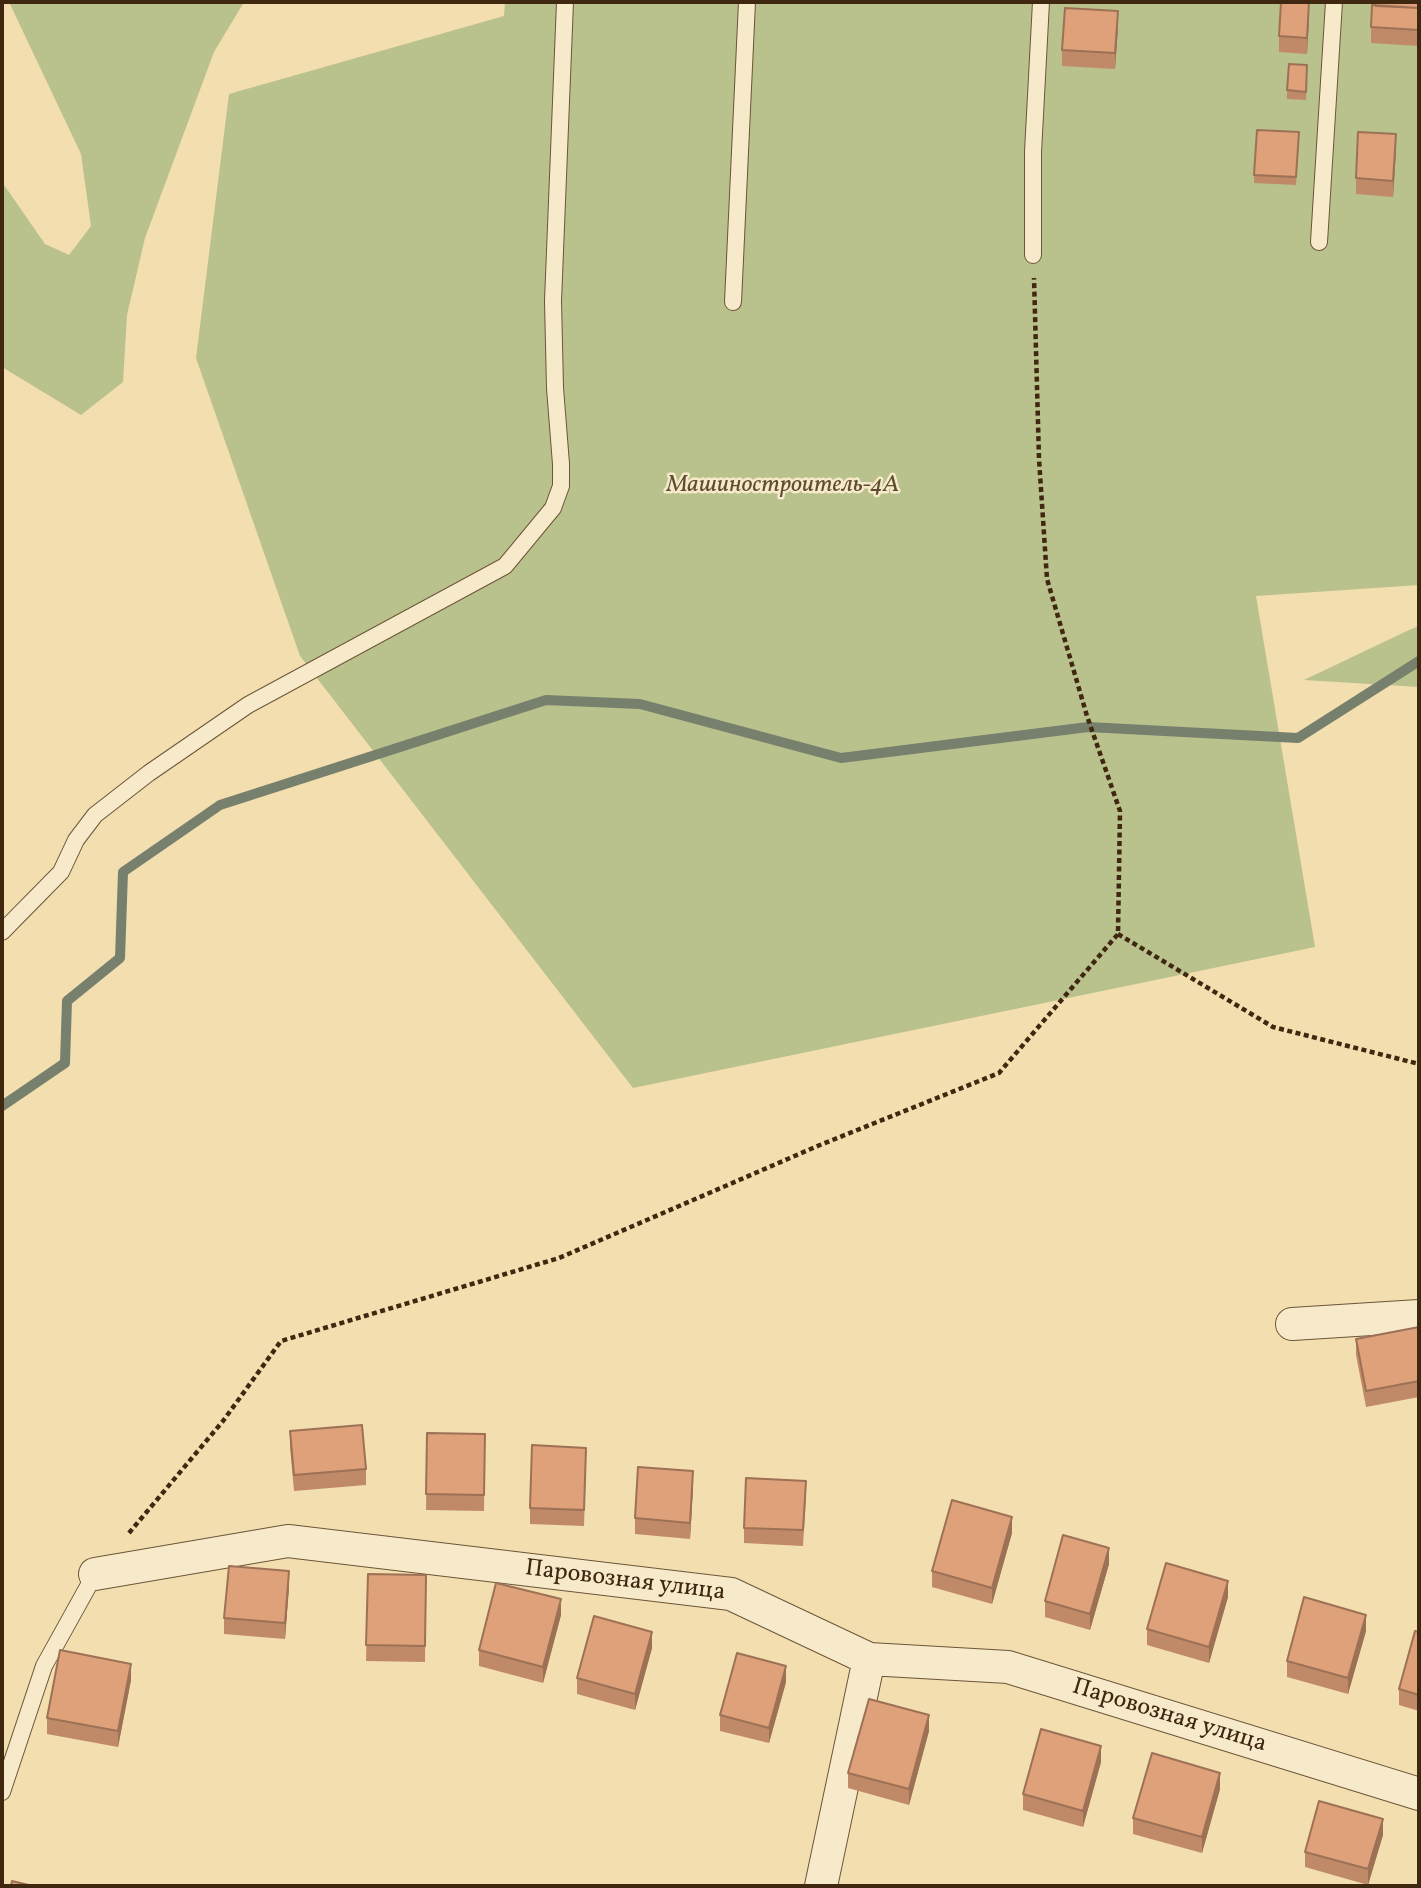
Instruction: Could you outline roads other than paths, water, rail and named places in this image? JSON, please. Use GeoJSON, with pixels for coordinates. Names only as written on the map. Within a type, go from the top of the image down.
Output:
{"type":"FeatureCollection","features":[{"type":"Feature","properties":{"kind":"street"},"geometry":{"type":"LineString","coordinates":[[1292,1324],[1419,1316]]}},
{"type":"Feature","properties":{"kind":"street","name":"Паровозная улица"},"geometry":{"type":"LineString","coordinates":[[95,1574],[288,1541],[731,1594],[869,1659],[1008,1667],[1419,1794]]}},
{"type":"Feature","properties":{"kind":"street"},"geometry":{"type":"LineString","coordinates":[[821,1886],[869,1659]]}},
{"type":"Feature","properties":{"kind":"lane"},"geometry":{"type":"LineString","coordinates":[[2,932],[61,872],[76,840],[95,815],[138,781],[248,705],[505,566],[553,508],[561,486],[554,301],[565,2]]}},
{"type":"Feature","properties":{"kind":"lane"},"geometry":{"type":"LineString","coordinates":[[733,302],[747,2]]}},
{"type":"Feature","properties":{"kind":"lane"},"geometry":{"type":"LineString","coordinates":[[1033,255],[1033,152],[1041,2]]}},
{"type":"Feature","properties":{"kind":"lane"},"geometry":{"type":"LineString","coordinates":[[1319,242],[1334,2]]}},
{"type":"Feature","properties":{"kind":"lane"},"geometry":{"type":"LineString","coordinates":[[2,1792],[44,1666],[95,1574]]}},
{"type":"Feature","properties":{"kind":"waterway"},"geometry":{"type":"LineString","coordinates":[[2,1106],[65,1063],[67,1001],[120,958],[123,872],[220,805],[546,700],[640,704],[841,758],[1088,727],[1298,738],[1419,661]]}},
{"type":"Feature","properties":{"kind":"park label","name":"Машиностроитель-4А"},"geometry":{"type":"Point","coordinates":[783,487]}}]}
